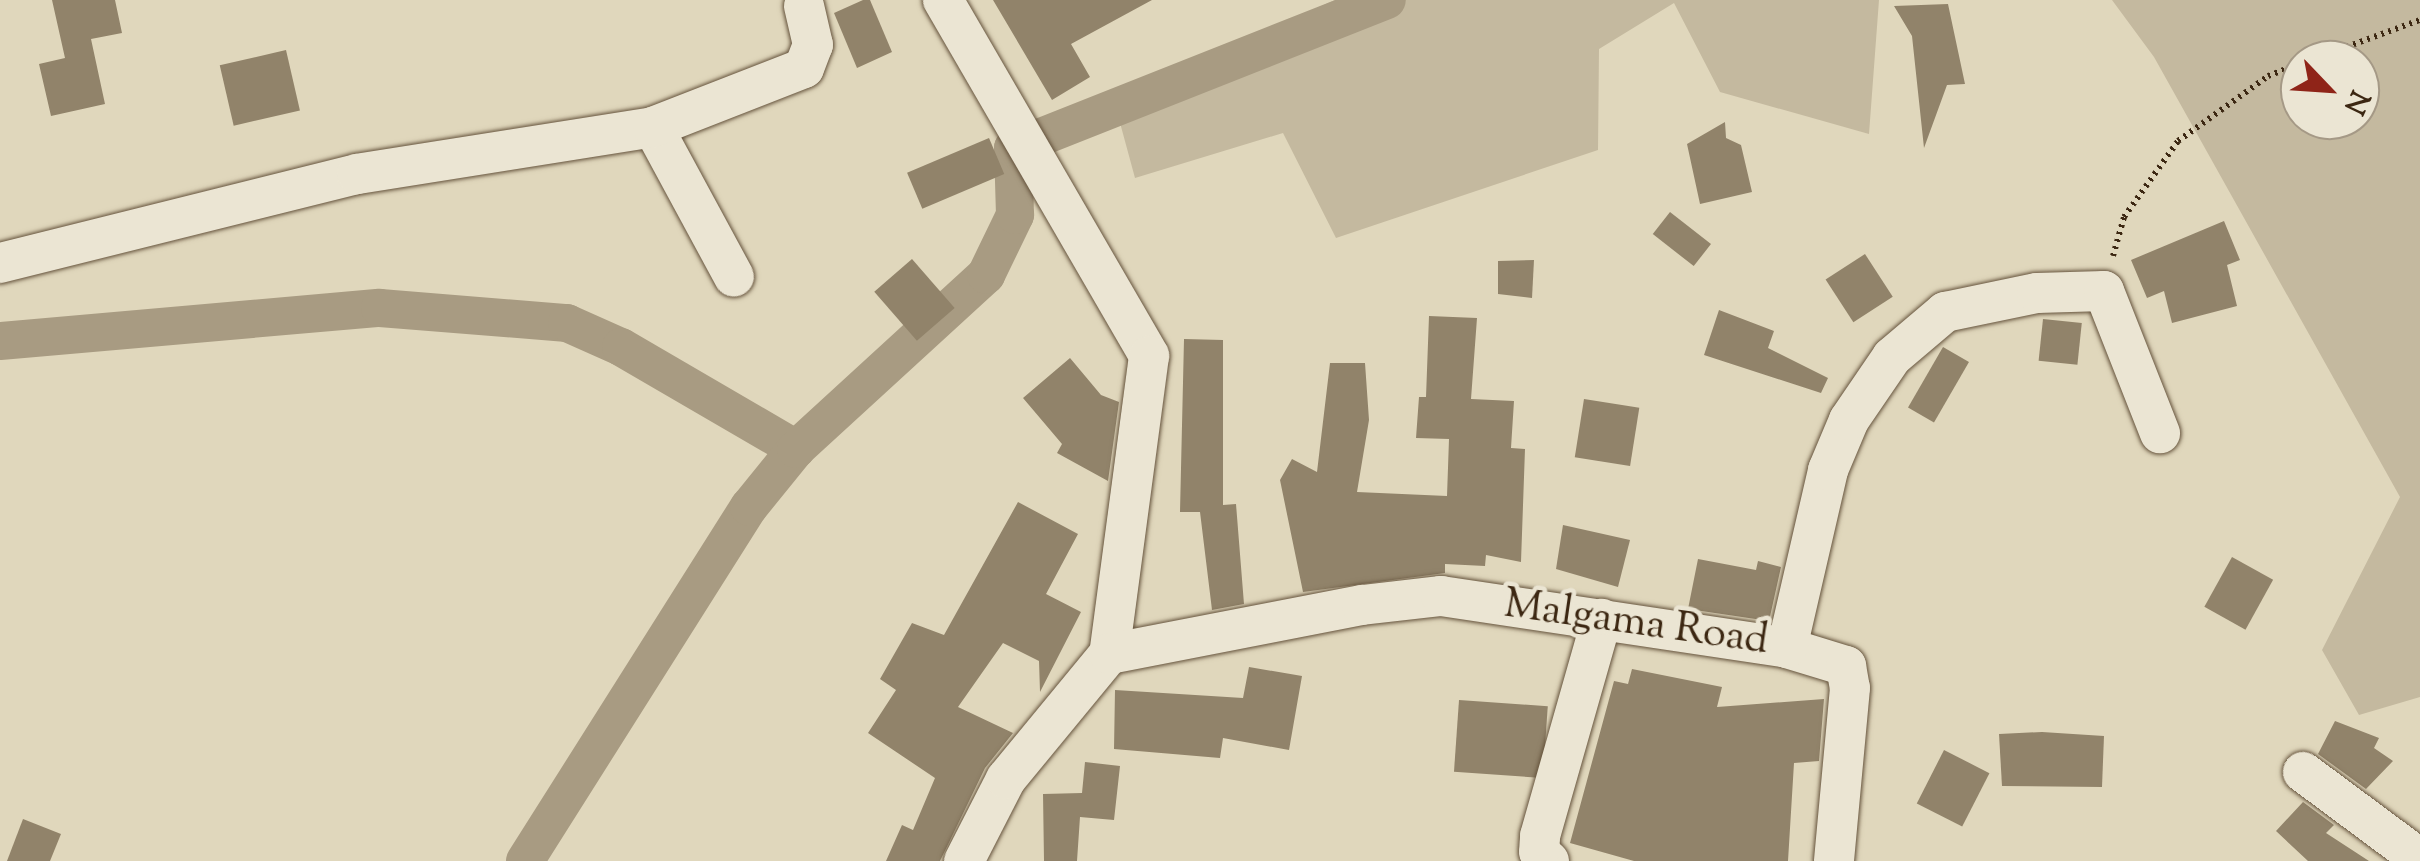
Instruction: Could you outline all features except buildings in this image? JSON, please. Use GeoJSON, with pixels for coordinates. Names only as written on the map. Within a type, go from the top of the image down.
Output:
{"type":"FeatureCollection","features":[{"type":"Feature","properties":{"kind":"street"},"geometry":{"type":"LineString","coordinates":[[943,0],[1149,356],[1110,654],[1006,779],[964,861]]}},
{"type":"Feature","properties":{"kind":"street"},"geometry":{"type":"LineString","coordinates":[[0,263],[357,174],[653,127],[804,68],[813,45],[807,2]]}},
{"type":"Feature","properties":{"kind":"street"},"geometry":{"type":"LineString","coordinates":[[653,127],[734,277]]}},
{"type":"Feature","properties":{"kind":"street"},"geometry":{"type":"LineString","coordinates":[[2104,291],[2160,433]]}},
{"type":"Feature","properties":{"kind":"street","name":"Malgama Road"},"geometry":{"type":"LineString","coordinates":[[1110,654],[1343,608],[1441,596],[1788,648],[1828,470],[1859,404],[1892,357],[1945,312],[2037,293],[2104,291]]}},
{"type":"Feature","properties":{"kind":"street"},"geometry":{"type":"LineString","coordinates":[[1549,861],[1539,852],[1540,836],[1602,619]]}},
{"type":"Feature","properties":{"kind":"street"},"geometry":{"type":"LineString","coordinates":[[1788,648],[1846,666],[1850,688],[1834,861]]}},
{"type":"Feature","properties":{"kind":"street"},"geometry":{"type":"LineString","coordinates":[[2303,772],[2420,860]]}},
{"type":"Feature","properties":{"kind":"path"},"geometry":{"type":"LineString","coordinates":[[2366,40],[2420,20]]}},
{"type":"Feature","properties":{"kind":"path"},"geometry":{"type":"LineString","coordinates":[[2104,291],[2124,217],[2178,140],[2280,72]]}},
{"type":"Feature","properties":{"kind":"shaded area"},"geometry":{"type":"Polygon","coordinates":[[[1335,0],[1879,0],[1869,134],[1720,92],[1674,3],[1599,49],[1598,150],[1336,238],[1283,133],[1135,178],[1113,97],[1335,0]]]}},
{"type":"Feature","properties":{"kind":"shaded area"},"geometry":{"type":"Polygon","coordinates":[[[2112,0],[2420,0],[2420,697],[2359,715],[2322,650],[2400,497],[2154,57],[2112,0]]]}},
{"type":"Feature","properties":{"kind":"waterway"},"geometry":{"type":"LineString","coordinates":[[525,861],[749,507],[796,449],[986,275],[1015,215],[1013,148],[1387,0]]}},
{"type":"Feature","properties":{"kind":"waterway"},"geometry":{"type":"LineString","coordinates":[[0,341],[380,308],[567,323],[621,347],[796,449]]}}]}
